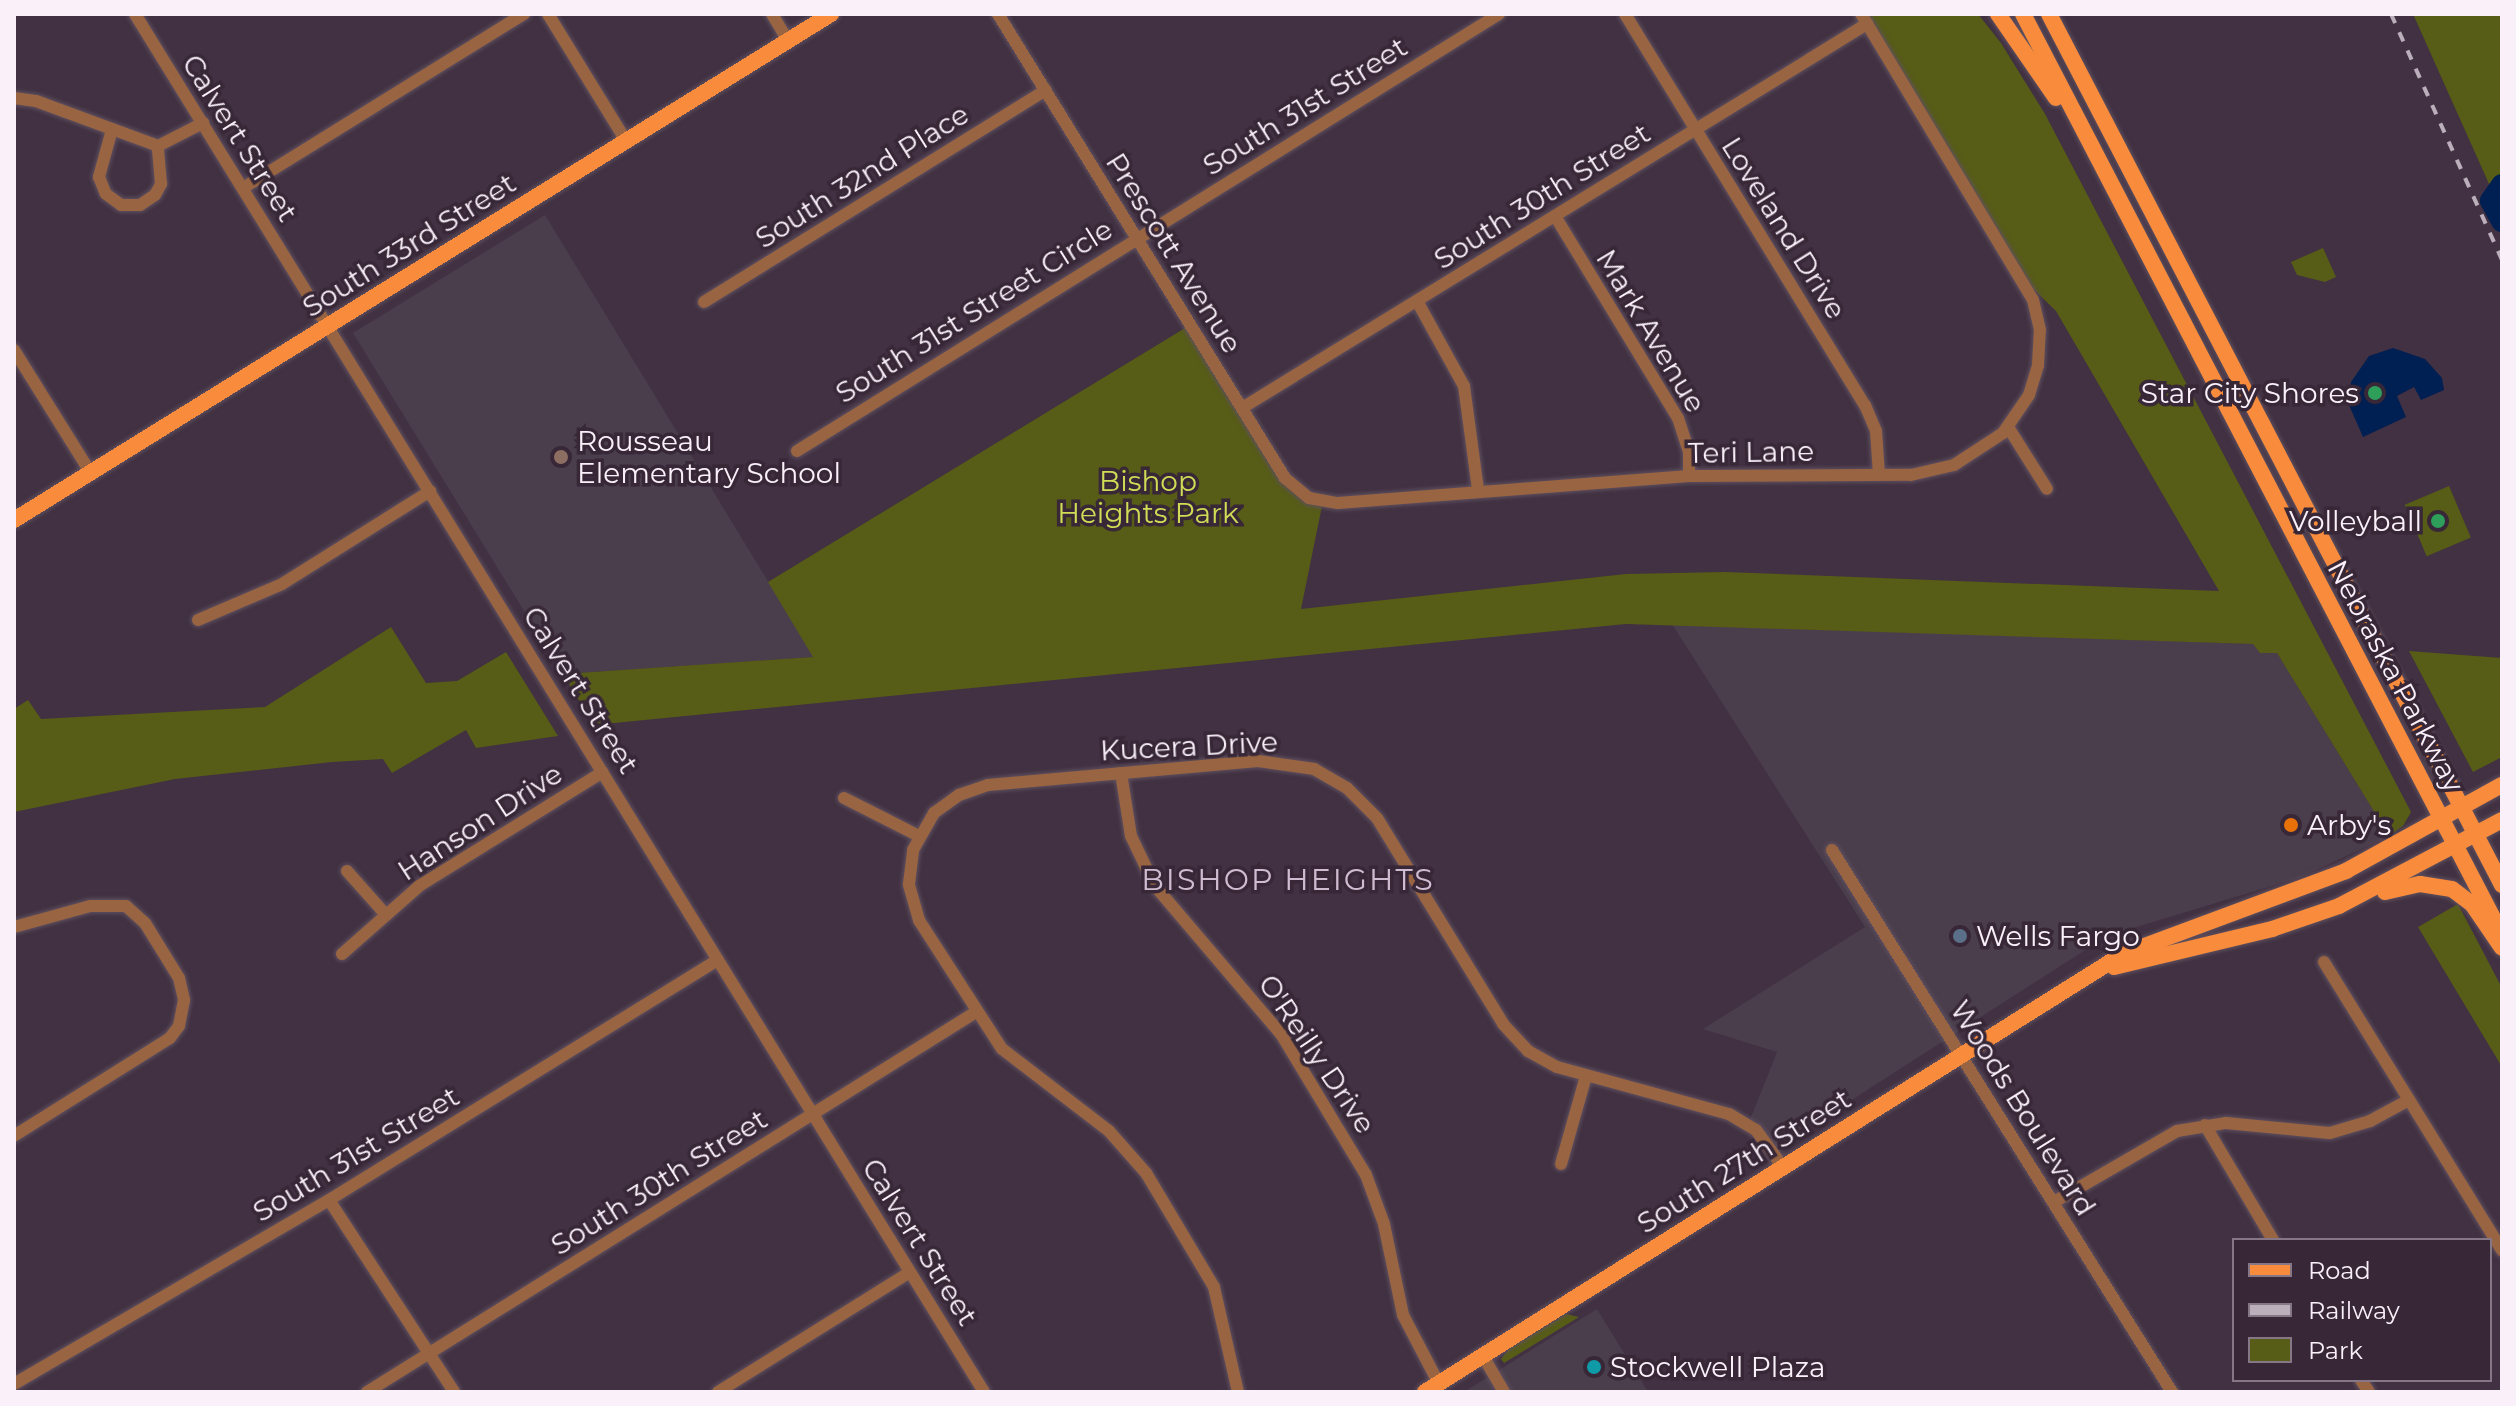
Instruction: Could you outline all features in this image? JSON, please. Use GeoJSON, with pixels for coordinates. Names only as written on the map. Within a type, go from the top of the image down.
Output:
{"type":"FeatureCollection","features":[{"type":"Feature","properties":{"kind":"main road","name":"South 33rd Street"},"geometry":{"type":"LineString","coordinates":[[14,520],[831,14]]}},
{"type":"Feature","properties":{"kind":"main road"},"geometry":{"type":"LineString","coordinates":[[1998,14],[2113,188]]}},
{"type":"Feature","properties":{"kind":"main road","name":"Nebraska Parkway"},"geometry":{"type":"LineString","coordinates":[[2023,14],[2502,935]]}},
{"type":"Feature","properties":{"kind":"main road","name":"Nebraska Parkway"},"geometry":{"type":"LineString","coordinates":[[2051,19],[2502,885]]}},
{"type":"Feature","properties":{"kind":"main road","name":"South 27th Street"},"geometry":{"type":"LineString","coordinates":[[1432,1388],[2146,942],[2346,871],[2502,785]]}},
{"type":"Feature","properties":{"kind":"main road","name":"South 27th Street"},"geometry":{"type":"LineString","coordinates":[[2090,976],[2272,929],[2349,902],[2502,820]]}},
{"type":"Feature","properties":{"kind":"main road"},"geometry":{"type":"LineString","coordinates":[[2349,902],[2420,884],[2452,889],[2472,904],[2502,948]]}},
{"type":"Feature","properties":{"kind":"main road"},"geometry":{"type":"LineString","coordinates":[[2196,947],[2216,931],[2222,914]]}},
{"type":"Feature","properties":{"kind":"street"},"geometry":{"type":"LineString","coordinates":[[243,188],[524,14]]}},
{"type":"Feature","properties":{"kind":"street"},"geometry":{"type":"LineString","coordinates":[[548,14],[626,141]]}},
{"type":"Feature","properties":{"kind":"street"},"geometry":{"type":"LineString","coordinates":[[772,14],[788,41]]}},
{"type":"Feature","properties":{"kind":"street","name":"Prescott Avenue"},"geometry":{"type":"LineString","coordinates":[[998,14],[1295,490],[1323,501]]}},
{"type":"Feature","properties":{"kind":"street","name":"South 31st Street"},"geometry":{"type":"LineString","coordinates":[[1137,238],[1499,14]]}},
{"type":"Feature","properties":{"kind":"street","name":"Loveland Drive"},"geometry":{"type":"LineString","coordinates":[[1625,14],[1871,417],[1879,475]]}},
{"type":"Feature","properties":{"kind":"street","name":"Calvert Street"},"geometry":{"type":"LineString","coordinates":[[141,16],[203,123],[984,1392]]}},
{"type":"Feature","properties":{"kind":"street","name":"South 30th Street"},"geometry":{"type":"LineString","coordinates":[[1242,408],[1696,130],[1864,19]]}},
{"type":"Feature","properties":{"kind":"street","name":"Teri Lane"},"geometry":{"type":"LineString","coordinates":[[1323,501],[1689,476],[1911,475],[1954,465],[2008,427],[2029,395],[2038,365],[2040,330],[2024,280],[1864,19]]}},
{"type":"Feature","properties":{"kind":"street","name":"South 32nd Place"},"geometry":{"type":"LineString","coordinates":[[704,302],[1046,90]]}},
{"type":"Feature","properties":{"kind":"street"},"geometry":{"type":"LineString","coordinates":[[14,98],[36,101],[111,133],[158,146],[203,123]]}},
{"type":"Feature","properties":{"kind":"street"},"geometry":{"type":"LineString","coordinates":[[111,133],[99,177],[106,194],[121,205],[140,205],[155,195],[161,184],[158,146]]}},
{"type":"Feature","properties":{"kind":"street","name":"Mark Avenue"},"geometry":{"type":"LineString","coordinates":[[1555,216],[1678,418],[1689,451],[1689,476]]}},
{"type":"Feature","properties":{"kind":"street","name":"South 31st Street Circle"},"geometry":{"type":"LineString","coordinates":[[797,451],[1137,238]]}},
{"type":"Feature","properties":{"kind":"street"},"geometry":{"type":"LineString","coordinates":[[1417,301],[1464,386],[1478,490]]}},
{"type":"Feature","properties":{"kind":"street"},"geometry":{"type":"LineString","coordinates":[[14,350],[91,473]]}},
{"type":"Feature","properties":{"kind":"street"},"geometry":{"type":"LineString","coordinates":[[2008,427],[2047,489]]}},
{"type":"Feature","properties":{"kind":"street"},"geometry":{"type":"LineString","coordinates":[[198,620],[282,584],[430,491]]}},
{"type":"Feature","properties":{"kind":"street","name":"Kucera Drive"},"geometry":{"type":"LineString","coordinates":[[919,836],[946,803],[973,789],[1277,761],[1314,769],[1347,788],[1377,818],[1515,1038],[1544,1061],[1586,1076],[1729,1114],[1756,1130],[1783,1167]]}},
{"type":"Feature","properties":{"kind":"street","name":"Hanson Drive"},"geometry":{"type":"LineString","coordinates":[[342,954],[445,869],[603,772]]}},
{"type":"Feature","properties":{"kind":"street","name":"O'Reilly Drive"},"geometry":{"type":"LineString","coordinates":[[1121,773],[1131,836],[1155,886],[1281,1034],[1366,1175],[1384,1224],[1403,1315],[1432,1388]]}},
{"type":"Feature","properties":{"kind":"street"},"geometry":{"type":"LineString","coordinates":[[844,798],[919,836],[910,865],[912,902],[976,1012],[1002,1049],[1109,1131],[1146,1173],[1214,1287],[1238,1392]]}},
{"type":"Feature","properties":{"kind":"street","name":"Woods Boulevard"},"geometry":{"type":"LineString","coordinates":[[1832,850],[2172,1392]]}},
{"type":"Feature","properties":{"kind":"street"},"geometry":{"type":"LineString","coordinates":[[347,871],[386,915]]}},
{"type":"Feature","properties":{"kind":"street"},"geometry":{"type":"LineString","coordinates":[[14,927],[90,906],[126,906],[145,923],[179,978],[183,1011],[179,1026],[160,1046],[14,1136]]}},
{"type":"Feature","properties":{"kind":"street","name":"South 31st Street"},"geometry":{"type":"LineString","coordinates":[[14,1384],[329,1200],[718,960]]}},
{"type":"Feature","properties":{"kind":"street"},"geometry":{"type":"LineString","coordinates":[[2324,962],[2502,1250]]}},
{"type":"Feature","properties":{"kind":"street","name":"South 30th Street"},"geometry":{"type":"LineString","coordinates":[[367,1392],[976,1012]]}},
{"type":"Feature","properties":{"kind":"street"},"geometry":{"type":"LineString","coordinates":[[1561,1164],[1586,1076]]}},
{"type":"Feature","properties":{"kind":"street"},"geometry":{"type":"LineString","coordinates":[[2054,1202],[2151,1142],[2205,1125],[2330,1133],[2370,1121],[2409,1100]]}},
{"type":"Feature","properties":{"kind":"street"},"geometry":{"type":"LineString","coordinates":[[2205,1125],[2272,1238]]}},
{"type":"Feature","properties":{"kind":"street"},"geometry":{"type":"LineString","coordinates":[[329,1200],[454,1392]]}},
{"type":"Feature","properties":{"kind":"street"},"geometry":{"type":"LineString","coordinates":[[718,1392],[910,1272]]}},
{"type":"Feature","properties":{"kind":"street"},"geometry":{"type":"LineString","coordinates":[[1483,1356],[1504,1392]]}},
{"type":"Feature","properties":{"kind":"shaded area","name":"Rousseau Elementary School"},"geometry":{"type":"Polygon","coordinates":[[[545,215],[814,657],[563,674],[353,333],[545,215]]]}},
{"type":"Feature","properties":{"kind":"shaded area"},"geometry":{"type":"Polygon","coordinates":[[[1672,624],[2253,644],[2277,653],[2389,836],[2301,877],[2107,936],[1772,1151],[1748,1125],[1777,1052],[1703,1029],[1865,927],[1672,624]]]}},
{"type":"Feature","properties":{"kind":"shaded area","name":"Stockwell Plaza"},"geometry":{"type":"Polygon","coordinates":[[[1597,1309],[1648,1392],[1464,1392],[1597,1309]]]}},
{"type":"Feature","properties":{"kind":"green space","name":"Bishop Heights Park"},"geometry":{"type":"Polygon","coordinates":[[[1861,14],[1978,14],[2001,43],[2045,114],[2411,812],[2403,826],[2389,836],[2277,653],[2260,653],[2253,644],[1626,624],[594,725],[563,674],[813,657],[768,582],[1190,325],[1285,478],[1323,501],[1301,609],[1626,574],[1725,572],[2219,591],[2056,311],[2024,280],[1861,14]]]}},
{"type":"Feature","properties":{"kind":"green space"},"geometry":{"type":"Polygon","coordinates":[[[2413,14],[2502,14],[2502,213],[2413,14]]]}},
{"type":"Feature","properties":{"kind":"green space"},"geometry":{"type":"Polygon","coordinates":[[[2323,248],[2336,277],[2325,282],[2297,275],[2291,262],[2323,248]]]}},
{"type":"Feature","properties":{"kind":"green space","name":"Volleyball"},"geometry":{"type":"Polygon","coordinates":[[[2449,486],[2471,538],[2427,556],[2405,505],[2449,486]]]}},
{"type":"Feature","properties":{"kind":"green space"},"geometry":{"type":"Polygon","coordinates":[[[391,627],[426,683],[457,681],[506,652],[558,736],[476,748],[466,730],[392,773],[383,759],[332,762],[175,779],[14,812],[14,709],[28,700],[41,719],[265,707],[391,627]]]}},
{"type":"Feature","properties":{"kind":"green space"},"geometry":{"type":"Polygon","coordinates":[[[2409,651],[2502,658],[2502,757],[2473,772],[2409,651]]]}},
{"type":"Feature","properties":{"kind":"green space"},"geometry":{"type":"Polygon","coordinates":[[[2458,904],[2502,988],[2502,1067],[2418,927],[2458,904]]]}},
{"type":"Feature","properties":{"kind":"green space"},"geometry":{"type":"Polygon","coordinates":[[[1566,1314],[1579,1317],[1504,1363],[1501,1359],[1509,1349],[1566,1314]]]}},
{"type":"Feature","properties":{"kind":"water","name":"Star City Shores"},"geometry":{"type":"Polygon","coordinates":[[[2393,348],[2425,359],[2442,378],[2444,390],[2421,400],[2414,387],[2397,396],[2406,417],[2363,437],[2349,405],[2351,382],[2369,356],[2393,348]]]}},
{"type":"Feature","properties":{"kind":"waterway"},"geometry":{"type":"LineString","coordinates":[[2502,185],[2491,201],[2502,221]]}},
{"type":"Feature","properties":{"kind":"railway"},"geometry":{"type":"LineString","coordinates":[[2391,14],[2502,260]]}},
{"type":"Feature","properties":{"kind":"place","name":"Star City Shores"},"geometry":{"type":"Point","coordinates":[2375,393]}},
{"type":"Feature","properties":{"kind":"place","name":"Rousseau Elementary School"},"geometry":{"type":"Point","coordinates":[561,457]}},
{"type":"Feature","properties":{"kind":"place","name":"Volleyball"},"geometry":{"type":"Point","coordinates":[2438,521]}},
{"type":"Feature","properties":{"kind":"place","name":"Arby's"},"geometry":{"type":"Point","coordinates":[2291,825]}},
{"type":"Feature","properties":{"kind":"place","name":"Wells Fargo"},"geometry":{"type":"Point","coordinates":[1960,936]}},
{"type":"Feature","properties":{"kind":"place","name":"Stockwell Plaza"},"geometry":{"type":"Point","coordinates":[1594,1367]}},
{"type":"Feature","properties":{"kind":"district","name":"BISHOP HEIGHTS"},"geometry":{"type":"Point","coordinates":[1288,880]}}]}
